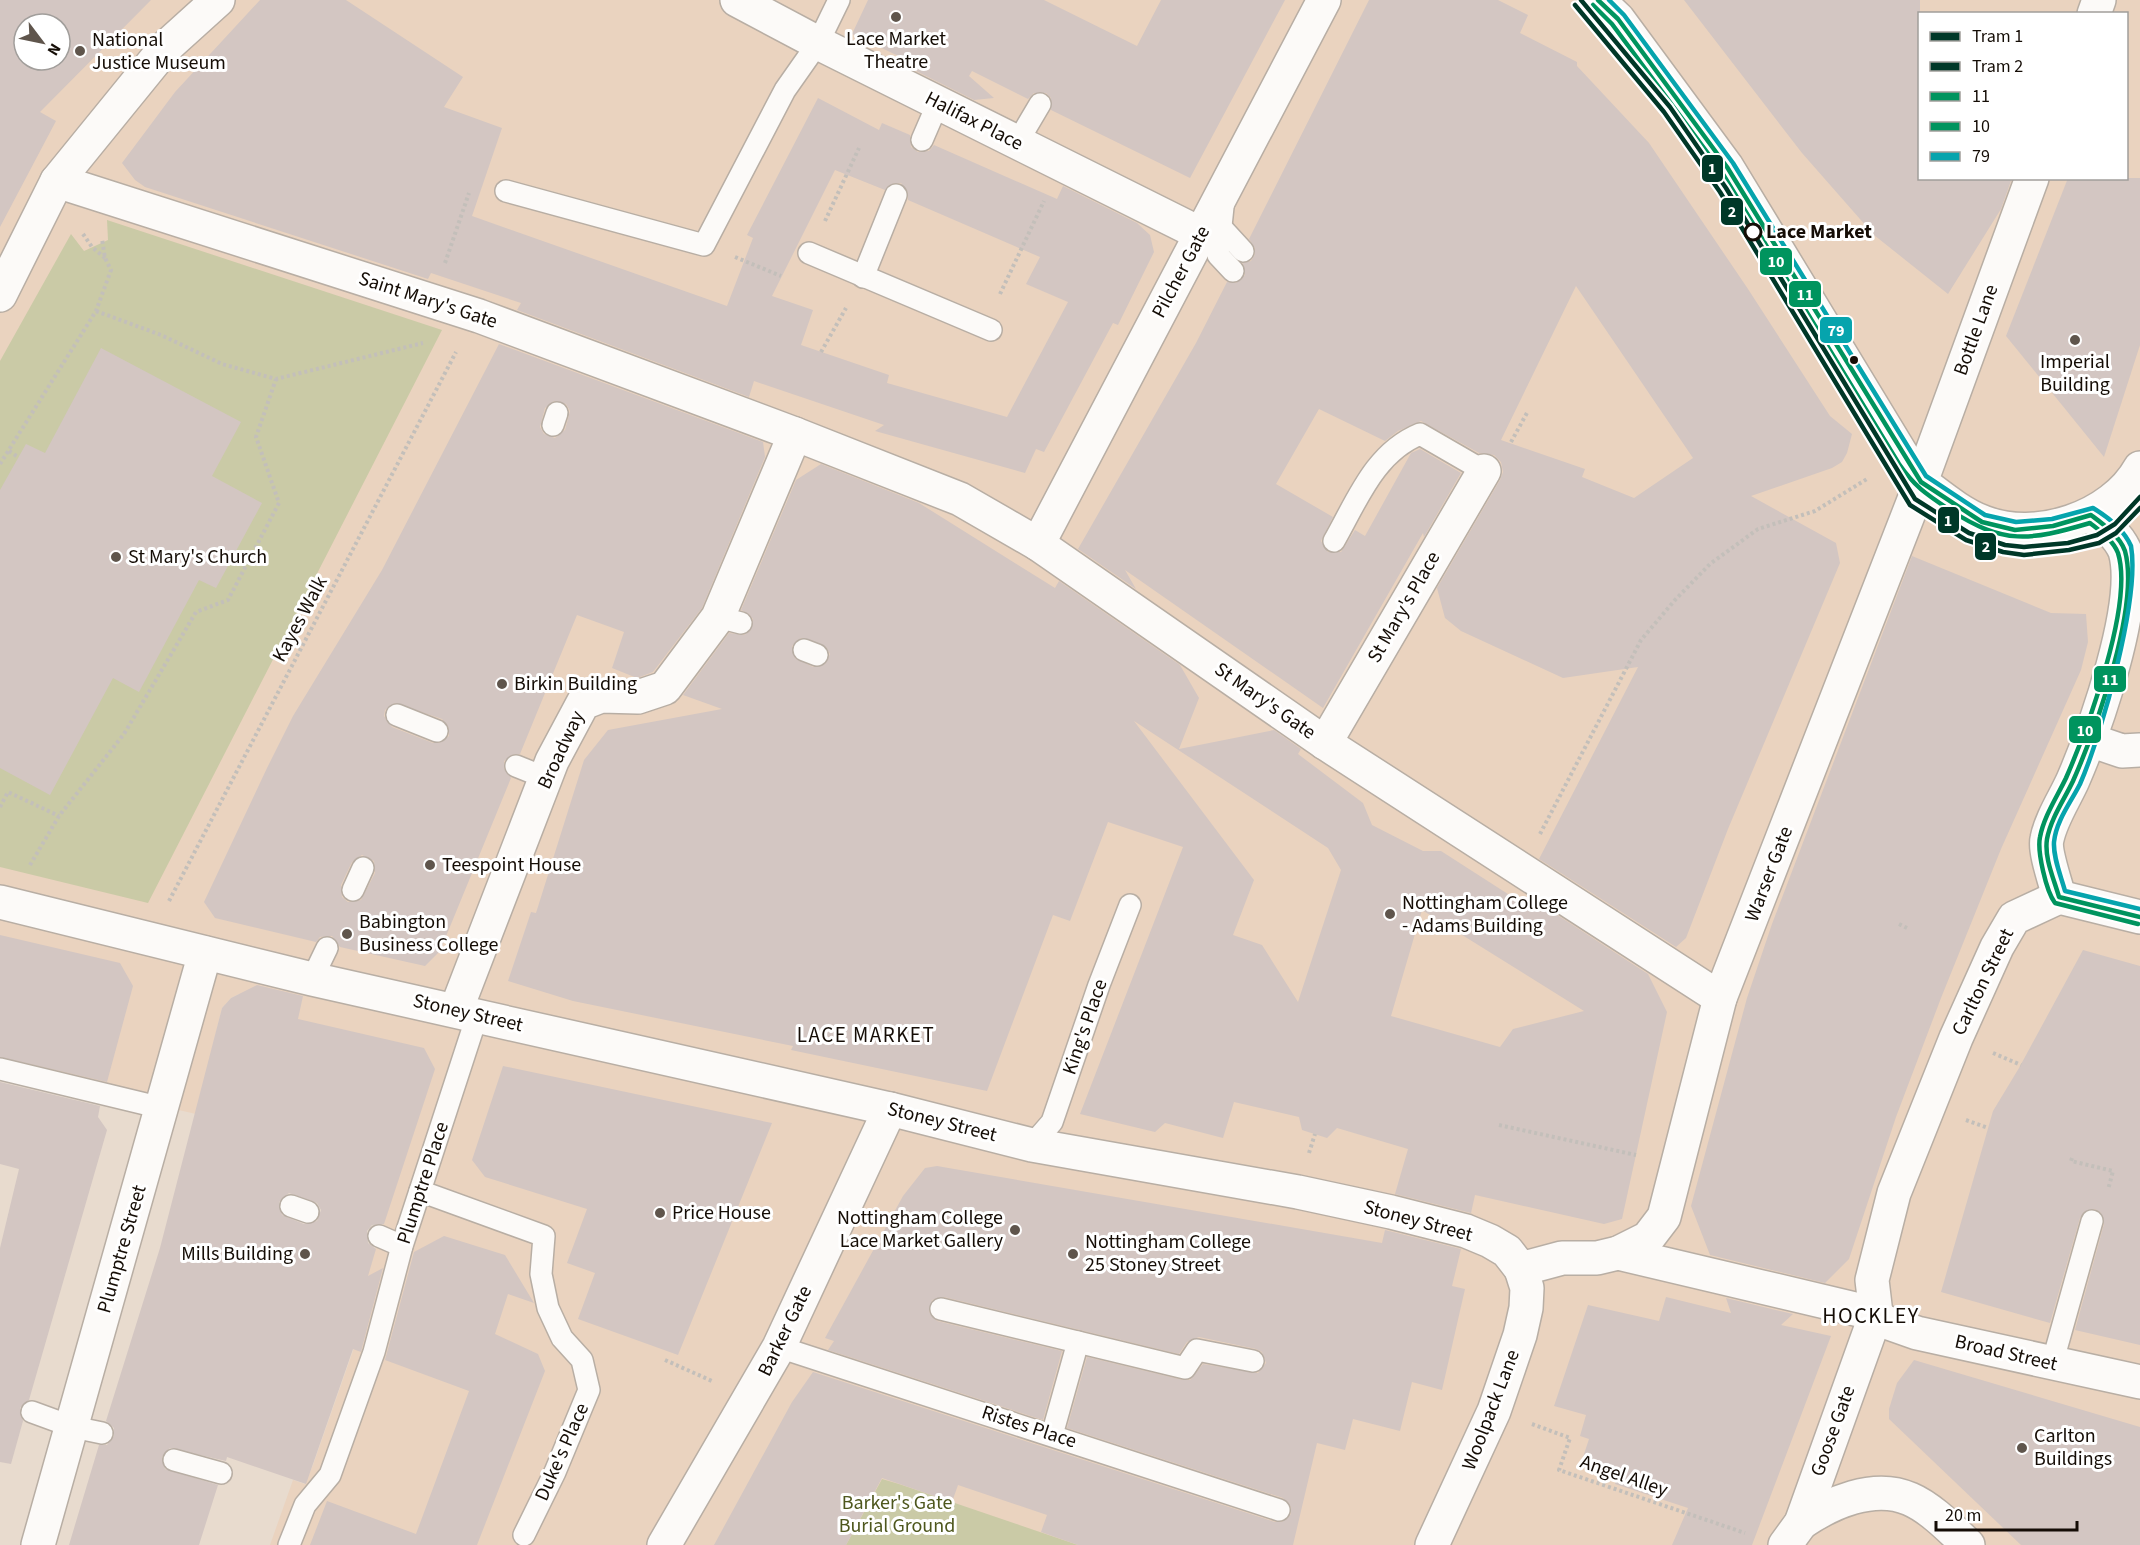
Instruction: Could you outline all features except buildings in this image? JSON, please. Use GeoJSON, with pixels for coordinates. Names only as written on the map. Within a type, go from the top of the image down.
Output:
{"type":"FeatureCollection","features":[{"type":"Feature","properties":{"kind":"street"},"geometry":{"type":"LineString","coordinates":[[0,295],[57,181],[166,47],[218,0]]}},
{"type":"Feature","properties":{"kind":"street","name":"Pilcher Gate"},"geometry":{"type":"LineString","coordinates":[[1038,544],[1210,230],[1228,180],[1324,0]]}},
{"type":"Feature","properties":{"kind":"street"},"geometry":{"type":"LineString","coordinates":[[1598,0],[1618,19],[1727,167],[1913,471],[1982,522],[2015,530],[2053,526],[2091,514],[2112,499],[2140,468]]}},
{"type":"Feature","properties":{"kind":"street","name":"Halifax Place"},"geometry":{"type":"LineString","coordinates":[[742,4],[1017,143],[1210,230]]}},
{"type":"Feature","properties":{"kind":"street","name":"Bottle Lane"},"geometry":{"type":"LineString","coordinates":[[1913,471],[2031,180]]}},
{"type":"Feature","properties":{"kind":"street","name":"Saint Mary's Gate"},"geometry":{"type":"LineString","coordinates":[[57,181],[432,300],[474,323],[575,362],[795,434]]}},
{"type":"Feature","properties":{"kind":"street","name":"St Mary's Gate"},"geometry":{"type":"LineString","coordinates":[[795,434],[960,499],[1038,544],[1325,743],[1518,870],[1697,981],[1720,998]]}},
{"type":"Feature","properties":{"kind":"street","name":"Broadway"},"geometry":{"type":"LineString","coordinates":[[467,1013],[546,778],[583,703],[601,696],[638,697],[666,688],[729,620],[795,434]]}},
{"type":"Feature","properties":{"kind":"street","name":"St Mary's Place"},"geometry":{"type":"LineString","coordinates":[[1325,743],[1484,471]]}},
{"type":"Feature","properties":{"kind":"street","name":"Warser Gate"},"geometry":{"type":"LineString","coordinates":[[1618,1253],[1648,1238],[1664,1217],[1720,998],[1913,471]]}},
{"type":"Feature","properties":{"kind":"street"},"geometry":{"type":"LineString","coordinates":[[2091,514],[2110,529],[2125,549],[2131,590],[2126,630],[2090,740],[2046,840],[2059,897],[2140,917]]}},
{"type":"Feature","properties":{"kind":"street"},"geometry":{"type":"LineString","coordinates":[[2090,740],[2121,751],[2140,750]]}},
{"type":"Feature","properties":{"kind":"street","name":"Carlton Street"},"geometry":{"type":"LineString","coordinates":[[1876,1314],[1872,1280],[1894,1193],[1956,1038],[1997,947],[2014,918],[2059,897]]}},
{"type":"Feature","properties":{"kind":"street","name":"Stoney Street"},"geometry":{"type":"LineString","coordinates":[[0,902],[205,953],[890,1109],[1032,1145],[1298,1192],[1466,1231],[1507,1251],[1521,1269]]}},
{"type":"Feature","properties":{"kind":"street","name":"Plumptre Street"},"geometry":{"type":"LineString","coordinates":[[38,1545],[87,1430],[162,1108],[205,953]]}},
{"type":"Feature","properties":{"kind":"street","name":"Barker Gate"},"geometry":{"type":"LineString","coordinates":[[664,1545],[751,1398],[778,1347],[890,1109]]}},
{"type":"Feature","properties":{"kind":"street"},"geometry":{"type":"LineString","coordinates":[[1521,1269],[1562,1258],[1597,1258],[1618,1253],[1876,1314]]}},
{"type":"Feature","properties":{"kind":"street","name":"Woolpack Lane"},"geometry":{"type":"LineString","coordinates":[[1432,1545],[1494,1411],[1526,1308],[1527,1288],[1521,1269]]}},
{"type":"Feature","properties":{"kind":"street","name":"Broad Street"},"geometry":{"type":"LineString","coordinates":[[1876,1314],[1882,1321],[1917,1333],[2140,1382]]}},
{"type":"Feature","properties":{"kind":"street","name":"Goose Gate"},"geometry":{"type":"LineString","coordinates":[[1780,1535],[1876,1314]]}},
{"type":"Feature","properties":{"kind":"street"},"geometry":{"type":"LineString","coordinates":[[1780,1535],[1836,1502],[1884,1493],[1910,1499],[1950,1528],[1968,1545]]}},
{"type":"Feature","properties":{"kind":"lane"},"geometry":{"type":"LineString","coordinates":[[506,191],[704,245],[786,90],[818,44],[839,0]]}},
{"type":"Feature","properties":{"kind":"lane"},"geometry":{"type":"LineString","coordinates":[[922,140],[938,103]]}},
{"type":"Feature","properties":{"kind":"lane"},"geometry":{"type":"LineString","coordinates":[[1017,143],[1040,104]]}},
{"type":"Feature","properties":{"kind":"lane"},"geometry":{"type":"LineString","coordinates":[[863,277],[896,195]]}},
{"type":"Feature","properties":{"kind":"lane"},"geometry":{"type":"LineString","coordinates":[[1210,230],[1243,251]]}},
{"type":"Feature","properties":{"kind":"lane"},"geometry":{"type":"LineString","coordinates":[[1210,230],[1218,255],[1233,271]]}},
{"type":"Feature","properties":{"kind":"lane"},"geometry":{"type":"LineString","coordinates":[[809,253],[988,329]]}},
{"type":"Feature","properties":{"kind":"lane"},"geometry":{"type":"LineString","coordinates":[[1334,542],[1382,459],[1401,442],[1420,434],[1484,471]]}},
{"type":"Feature","properties":{"kind":"lane"},"geometry":{"type":"LineString","coordinates":[[397,714],[437,731]]}},
{"type":"Feature","properties":{"kind":"lane"},"geometry":{"type":"LineString","coordinates":[[516,766],[546,778]]}},
{"type":"Feature","properties":{"kind":"lane"},"geometry":{"type":"LineString","coordinates":[[353,890],[363,868]]}},
{"type":"Feature","properties":{"kind":"lane","name":"King's Place"},"geometry":{"type":"LineString","coordinates":[[1032,1145],[1052,1122],[1099,985],[1130,905]]}},
{"type":"Feature","properties":{"kind":"lane"},"geometry":{"type":"LineString","coordinates":[[312,978],[327,948]]}},
{"type":"Feature","properties":{"kind":"lane","name":"Plumptre Place"},"geometry":{"type":"LineString","coordinates":[[289,1545],[304,1505],[330,1475],[374,1352],[467,1013]]}},
{"type":"Feature","properties":{"kind":"lane"},"geometry":{"type":"LineString","coordinates":[[0,1069],[162,1108]]}},
{"type":"Feature","properties":{"kind":"lane","name":"Duke's Place"},"geometry":{"type":"LineString","coordinates":[[420,1191],[544,1236],[541,1274],[548,1308],[562,1338],[582,1360],[589,1390],[555,1472],[524,1535]]}},
{"type":"Feature","properties":{"kind":"lane"},"geometry":{"type":"LineString","coordinates":[[2052,1364],[2092,1221]]}},
{"type":"Feature","properties":{"kind":"lane"},"geometry":{"type":"LineString","coordinates":[[379,1236],[402,1246]]}},
{"type":"Feature","properties":{"kind":"lane"},"geometry":{"type":"LineString","coordinates":[[941,1309],[1185,1368],[1197,1350],[1253,1361]]}},
{"type":"Feature","properties":{"kind":"lane"},"geometry":{"type":"LineString","coordinates":[[1052,1435],[1078,1342]]}},
{"type":"Feature","properties":{"kind":"lane","name":"Ristes Place"},"geometry":{"type":"LineString","coordinates":[[778,1347],[1279,1510]]}},
{"type":"Feature","properties":{"kind":"lane"},"geometry":{"type":"LineString","coordinates":[[32,1412],[87,1430]]}},
{"type":"Feature","properties":{"kind":"lane"},"geometry":{"type":"LineString","coordinates":[[174,1460],[221,1473]]}},
{"type":"Feature","properties":{"kind":"path"},"geometry":{"type":"LineString","coordinates":[[432,300],[471,187]]}},
{"type":"Feature","properties":{"kind":"path"},"geometry":{"type":"LineString","coordinates":[[988,329],[1043,202]]}},
{"type":"Feature","properties":{"kind":"path"},"geometry":{"type":"LineString","coordinates":[[79,227],[92,247],[105,258]]}},
{"type":"Feature","properties":{"kind":"path"},"geometry":{"type":"LineString","coordinates":[[0,464],[96,311],[111,270],[105,258],[103,242]]}},
{"type":"Feature","properties":{"kind":"path"},"geometry":{"type":"LineString","coordinates":[[754,265],[782,276]]}},
{"type":"Feature","properties":{"kind":"path"},"geometry":{"type":"LineString","coordinates":[[821,352],[863,277]]}},
{"type":"Feature","properties":{"kind":"path"},"geometry":{"type":"LineString","coordinates":[[96,311],[161,335],[222,364],[276,379],[474,323]]}},
{"type":"Feature","properties":{"kind":"path","name":"Kayes Walk"},"geometry":{"type":"LineString","coordinates":[[152,939],[170,899],[474,323]]}},
{"type":"Feature","properties":{"kind":"path"},"geometry":{"type":"LineString","coordinates":[[21,863],[31,866],[59,816],[124,734],[196,612],[228,600],[279,503],[256,436],[276,379]]}},
{"type":"Feature","properties":{"kind":"path"},"geometry":{"type":"LineString","coordinates":[[1512,440],[1528,411]]}},
{"type":"Feature","properties":{"kind":"path"},"geometry":{"type":"LineString","coordinates":[[9,451],[18,457]]}},
{"type":"Feature","properties":{"kind":"path"},"geometry":{"type":"LineString","coordinates":[[1518,870],[1641,640],[1710,564],[1758,528],[1815,511],[1873,475],[1913,471]]}},
{"type":"Feature","properties":{"kind":"path"},"geometry":{"type":"LineString","coordinates":[[0,807],[8,792],[59,816]]}},
{"type":"Feature","properties":{"kind":"path"},"geometry":{"type":"LineString","coordinates":[[1899,924],[1907,927]]}},
{"type":"Feature","properties":{"kind":"path"},"geometry":{"type":"LineString","coordinates":[[1499,1125],[1637,1155],[1677,1167]]}},
{"type":"Feature","properties":{"kind":"path"},"geometry":{"type":"LineString","coordinates":[[1307,1161],[1315,1134]]}},
{"type":"Feature","properties":{"kind":"path"},"geometry":{"type":"LineString","coordinates":[[2072,1158],[2071,1161],[2113,1171],[2108,1194]]}},
{"type":"Feature","properties":{"kind":"path"},"geometry":{"type":"LineString","coordinates":[[665,1360],[676,1364]]}},
{"type":"Feature","properties":{"kind":"path","name":"Angel Alley"},"geometry":{"type":"LineString","coordinates":[[1494,1411],[1570,1438],[1559,1470],[1780,1535]]}},
{"type":"Feature","properties":{"kind":"shaded area"},"geometry":{"type":"Polygon","coordinates":[[[0,0],[2140,0],[2140,1545],[270,1545],[293,1480],[305,1484],[313,1465],[355,1345],[345,1341],[394,1191],[247,995],[239,994],[231,998],[222,1008],[196,1114],[0,1069],[0,0]]]}},
{"type":"Feature","properties":{"kind":"green space"},"geometry":{"type":"Polygon","coordinates":[[[107,220],[442,330],[148,903],[0,867],[0,361],[71,234],[84,251],[108,240],[107,220]]]}},
{"type":"Feature","properties":{"kind":"green space","name":"Barker's Gate Burial Ground"},"geometry":{"type":"Polygon","coordinates":[[[882,1479],[899,1484],[1078,1545],[846,1545],[882,1479]]]}},
{"type":"Feature","properties":{"kind":"tram line","name":"1"},"geometry":{"type":"LineString","coordinates":[[1581,0],[1670,107],[1726,188],[1915,499],[1969,533],[2005,545],[2024,547],[2068,543],[2097,535],[2115,524],[2140,497]]}},
{"type":"Feature","properties":{"kind":"tram line","name":"2"},"geometry":{"type":"LineString","coordinates":[[1575,5],[1664,112],[1720,192],[1910,505],[1966,540],[2003,552],[2024,555],[2069,550],[2099,543],[2116,533],[2140,508]]}},
{"type":"Feature","properties":{"kind":"transit line","name":"11"},"geometry":{"type":"LineString","coordinates":[[1598,0],[1618,19],[1727,167],[1921,482],[1982,522],[2015,530],[2053,526],[2091,515],[2111,531],[2123,546],[2128,575],[2126,603],[2113,667],[2093,731],[2073,781],[2051,824],[2046,846],[2059,897],[2140,917]]}},
{"type":"Feature","properties":{"kind":"transit line","name":"79"},"geometry":{"type":"LineString","coordinates":[[1609,0],[1624,15],[1733,163],[1926,476],[1985,515],[2016,522],[2052,519],[2093,508],[2115,524],[2128,540],[2131,546],[2132,569],[2130,598],[2117,665],[2099,733],[2080,784],[2055,834],[2054,848],[2065,891],[2140,909]]}},
{"type":"Feature","properties":{"kind":"transit line","name":"10"},"geometry":{"type":"LineString","coordinates":[[1593,5],[1612,24],[1721,171],[1899,464],[1916,484],[1950,510],[1986,529],[2002,534],[2033,536],[2090,523],[2116,548],[2121,575],[2120,603],[2106,667],[2066,778],[2044,822],[2039,843],[2046,881],[2055,903],[2138,924]]}},
{"type":"Feature","properties":{"kind":"place","name":"Lace Market Theatre"},"geometry":{"type":"Point","coordinates":[896,17]}},
{"type":"Feature","properties":{"kind":"place","name":"National Justice Museum"},"geometry":{"type":"Point","coordinates":[80,51]}},
{"type":"Feature","properties":{"kind":"place","name":"Lace Market"},"geometry":{"type":"Point","coordinates":[1753,232]}},
{"type":"Feature","properties":{"kind":"place","name":"Imperial Building"},"geometry":{"type":"Point","coordinates":[2075,340]}},
{"type":"Feature","properties":{"kind":"place","name":"St Mary's Church"},"geometry":{"type":"Point","coordinates":[116,557]}},
{"type":"Feature","properties":{"kind":"place","name":"Birkin Building"},"geometry":{"type":"Point","coordinates":[502,684]}},
{"type":"Feature","properties":{"kind":"place","name":"Teespoint House"},"geometry":{"type":"Point","coordinates":[430,865]}},
{"type":"Feature","properties":{"kind":"place","name":"Nottingham College - Adams Building"},"geometry":{"type":"Point","coordinates":[1390,914]}},
{"type":"Feature","properties":{"kind":"place","name":"Babington Business College"},"geometry":{"type":"Point","coordinates":[347,934]}},
{"type":"Feature","properties":{"kind":"place","name":"Price House"},"geometry":{"type":"Point","coordinates":[660,1213]}},
{"type":"Feature","properties":{"kind":"place","name":"Nottingham College Lace Market Gallery"},"geometry":{"type":"Point","coordinates":[1015,1230]}},
{"type":"Feature","properties":{"kind":"place","name":"Mills Building"},"geometry":{"type":"Point","coordinates":[305,1254]}},
{"type":"Feature","properties":{"kind":"place","name":"Nottingham College 25 Stoney Street"},"geometry":{"type":"Point","coordinates":[1073,1254]}},
{"type":"Feature","properties":{"kind":"place","name":"Carlton Buildings"},"geometry":{"type":"Point","coordinates":[2022,1448]}},
{"type":"Feature","properties":{"kind":"district","name":"LACE MARKET"},"geometry":{"type":"Point","coordinates":[866,1035]}},
{"type":"Feature","properties":{"kind":"district","name":"HOCKLEY"},"geometry":{"type":"Point","coordinates":[1871,1316]}}]}
